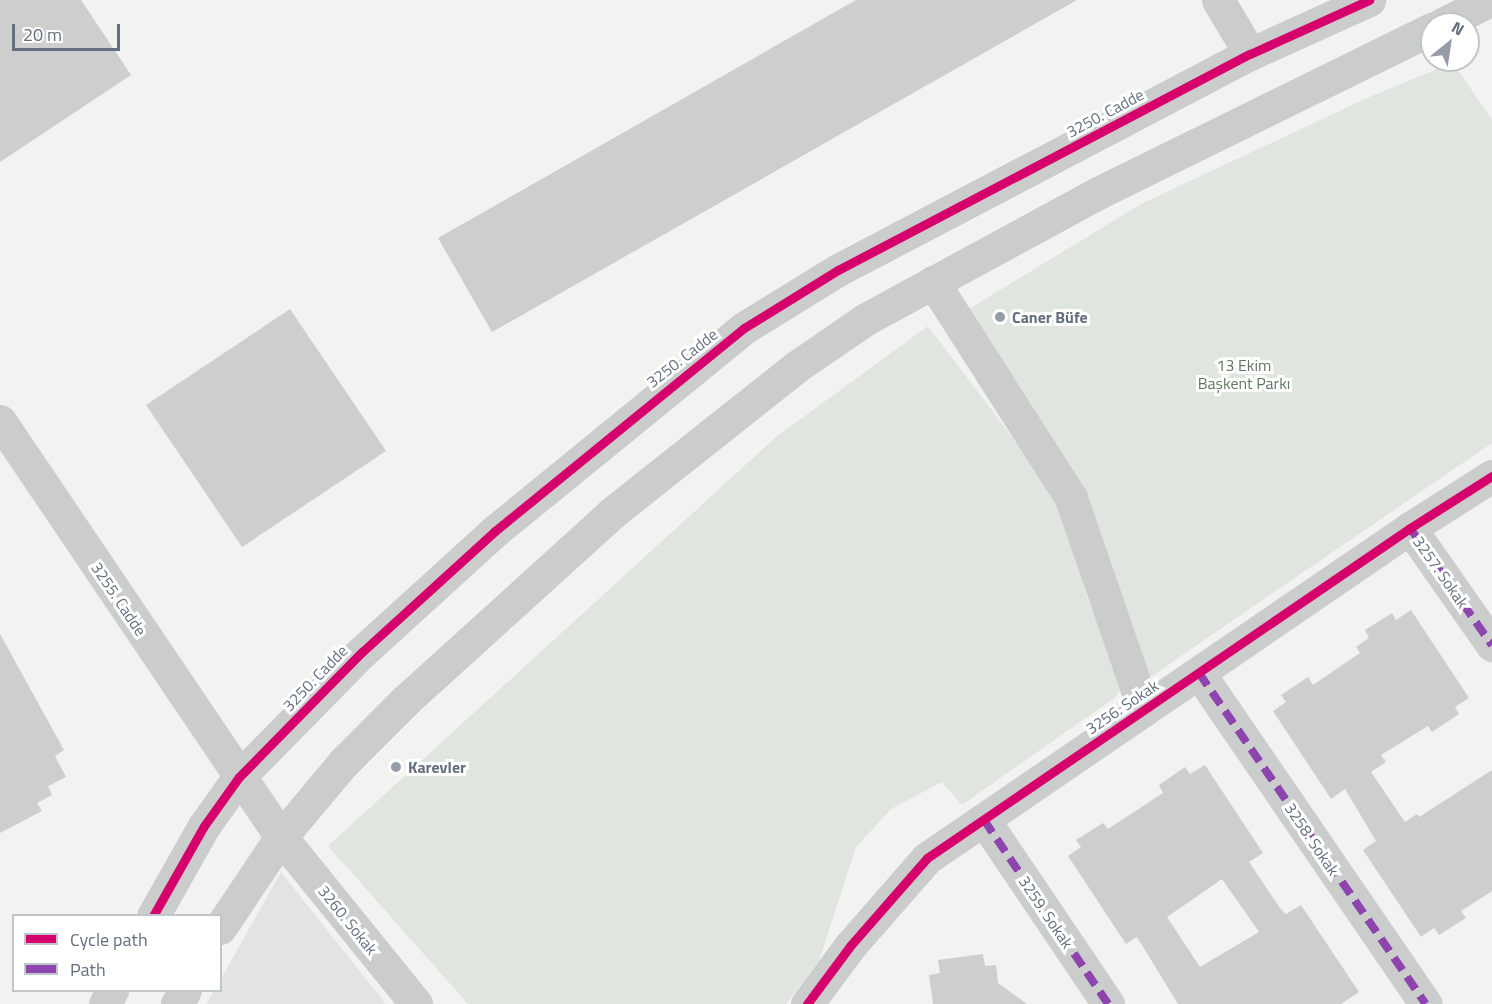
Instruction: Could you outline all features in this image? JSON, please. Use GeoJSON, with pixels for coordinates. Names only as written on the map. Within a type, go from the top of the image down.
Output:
{"type":"FeatureCollection","features":[{"type":"Feature","properties":{"kind":"street"},"geometry":{"type":"LineString","coordinates":[[1218,0],[1250,54]]}},
{"type":"Feature","properties":{"kind":"street","name":"3250. Cadde"},"geometry":{"type":"LineString","coordinates":[[154,914],[204,826],[239,777],[362,652],[495,531],[744,328],[838,270],[1250,54],[1369,0]]}},
{"type":"Feature","properties":{"kind":"street"},"geometry":{"type":"LineString","coordinates":[[222,925],[281,837],[344,762],[406,700],[629,498],[796,367],[866,319],[1098,193],[1420,35]]}},
{"type":"Feature","properties":{"kind":"street"},"geometry":{"type":"LineString","coordinates":[[933,282],[1071,498],[1144,710]]}},
{"type":"Feature","properties":{"kind":"street","name":"3255. Cadde"},"geometry":{"type":"LineString","coordinates":[[0,421],[281,837]]}},
{"type":"Feature","properties":{"kind":"street","name":"3256. Sokak"},"geometry":{"type":"LineString","coordinates":[[807,1004],[850,946],[927,858],[1410,528],[1492,476]]}},
{"type":"Feature","properties":{"kind":"street","name":"3257. Sokak"},"geometry":{"type":"LineString","coordinates":[[1410,528],[1492,645]]}},
{"type":"Feature","properties":{"kind":"street","name":"3258. Sokak"},"geometry":{"type":"LineString","coordinates":[[1199,673],[1426,1004]]}},
{"type":"Feature","properties":{"kind":"street","name":"3259. Sokak"},"geometry":{"type":"LineString","coordinates":[[984,820],[1108,1004]]}},
{"type":"Feature","properties":{"kind":"street","name":"3260. Sokak"},"geometry":{"type":"LineString","coordinates":[[281,837],[416,1004]]}},
{"type":"Feature","properties":{"kind":"shaded area"},"geometry":{"type":"Polygon","coordinates":[[[281,872],[386,1004],[206,1004],[213,992],[222,992],[222,977],[281,872]]]}},
{"type":"Feature","properties":{"kind":"green space","name":"13 Ekim Başkent Parkı"},"geometry":{"type":"Polygon","coordinates":[[[1430,72],[1458,72],[1492,120],[1492,443],[1146,680],[969,309],[1141,204],[1367,98],[1430,72]]]}},
{"type":"Feature","properties":{"kind":"green space"},"geometry":{"type":"Polygon","coordinates":[[[928,326],[1060,500],[1087,597],[1123,682],[1117,696],[962,805],[942,782],[891,809],[856,847],[819,961],[786,1004],[468,1004],[328,846],[776,437],[928,326]]]}},
{"type":"Feature","properties":{"kind":"building"},"geometry":{"type":"Polygon","coordinates":[[[0,0],[81,0],[131,75],[0,162],[0,0]]]}},
{"type":"Feature","properties":{"kind":"building"},"geometry":{"type":"Polygon","coordinates":[[[856,0],[1077,0],[492,332],[438,238],[856,0]]]}},
{"type":"Feature","properties":{"kind":"building"},"geometry":{"type":"Polygon","coordinates":[[[290,309],[386,451],[242,547],[146,405],[290,309]]]}},
{"type":"Feature","properties":{"kind":"building"},"geometry":{"type":"Polygon","coordinates":[[[1411,610],[1469,698],[1455,707],[1459,714],[1432,732],[1428,726],[1381,755],[1386,762],[1371,772],[1405,822],[1417,814],[1419,817],[1492,770],[1492,891],[1461,911],[1466,918],[1439,935],[1434,928],[1421,937],[1363,850],[1376,841],[1345,789],[1331,799],[1273,711],[1286,702],[1281,695],[1308,677],[1313,685],[1360,653],[1356,647],[1369,638],[1365,630],[1392,613],[1396,620],[1411,610]]]}},
{"type":"Feature","properties":{"kind":"building"},"geometry":{"type":"Polygon","coordinates":[[[0,634],[64,750],[55,756],[66,777],[48,786],[52,795],[37,803],[42,811],[0,833],[0,634]]]}},
{"type":"Feature","properties":{"kind":"building"},"geometry":{"type":"Polygon","coordinates":[[[1205,765],[1263,853],[1249,862],[1280,908],[1286,914],[1301,905],[1359,992],[1341,1004],[1178,1004],[1137,937],[1126,944],[1068,856],[1081,847],[1076,840],[1103,823],[1108,829],[1163,793],[1159,785],[1185,767],[1190,774],[1205,765]],[[1222,879],[1167,917],[1200,967],[1259,932],[1222,879]]]}},
{"type":"Feature","properties":{"kind":"building"},"geometry":{"type":"Polygon","coordinates":[[[983,954],[985,966],[996,965],[998,983],[1027,1004],[933,1004],[929,975],[940,973],[938,960],[983,954]]]}},
{"type":"Feature","properties":{"kind":"marked path"},"geometry":{"type":"LineString","coordinates":[[1410,528],[1492,645]]}},
{"type":"Feature","properties":{"kind":"marked path"},"geometry":{"type":"LineString","coordinates":[[1199,673],[1426,1004]]}},
{"type":"Feature","properties":{"kind":"marked path"},"geometry":{"type":"LineString","coordinates":[[984,820],[1108,1004]]}},
{"type":"Feature","properties":{"kind":"cycle path"},"geometry":{"type":"LineString","coordinates":[[154,914],[204,826],[239,777],[362,652],[495,531],[744,328],[838,270],[1250,54],[1369,0]]}},
{"type":"Feature","properties":{"kind":"cycle path"},"geometry":{"type":"LineString","coordinates":[[807,1004],[850,946],[927,858],[1410,528],[1492,476]]}},
{"type":"Feature","properties":{"kind":"place","name":"Caner Büfe"},"geometry":{"type":"Point","coordinates":[1000,317]}},
{"type":"Feature","properties":{"kind":"place","name":"Karevler"},"geometry":{"type":"Point","coordinates":[396,767]}}]}
